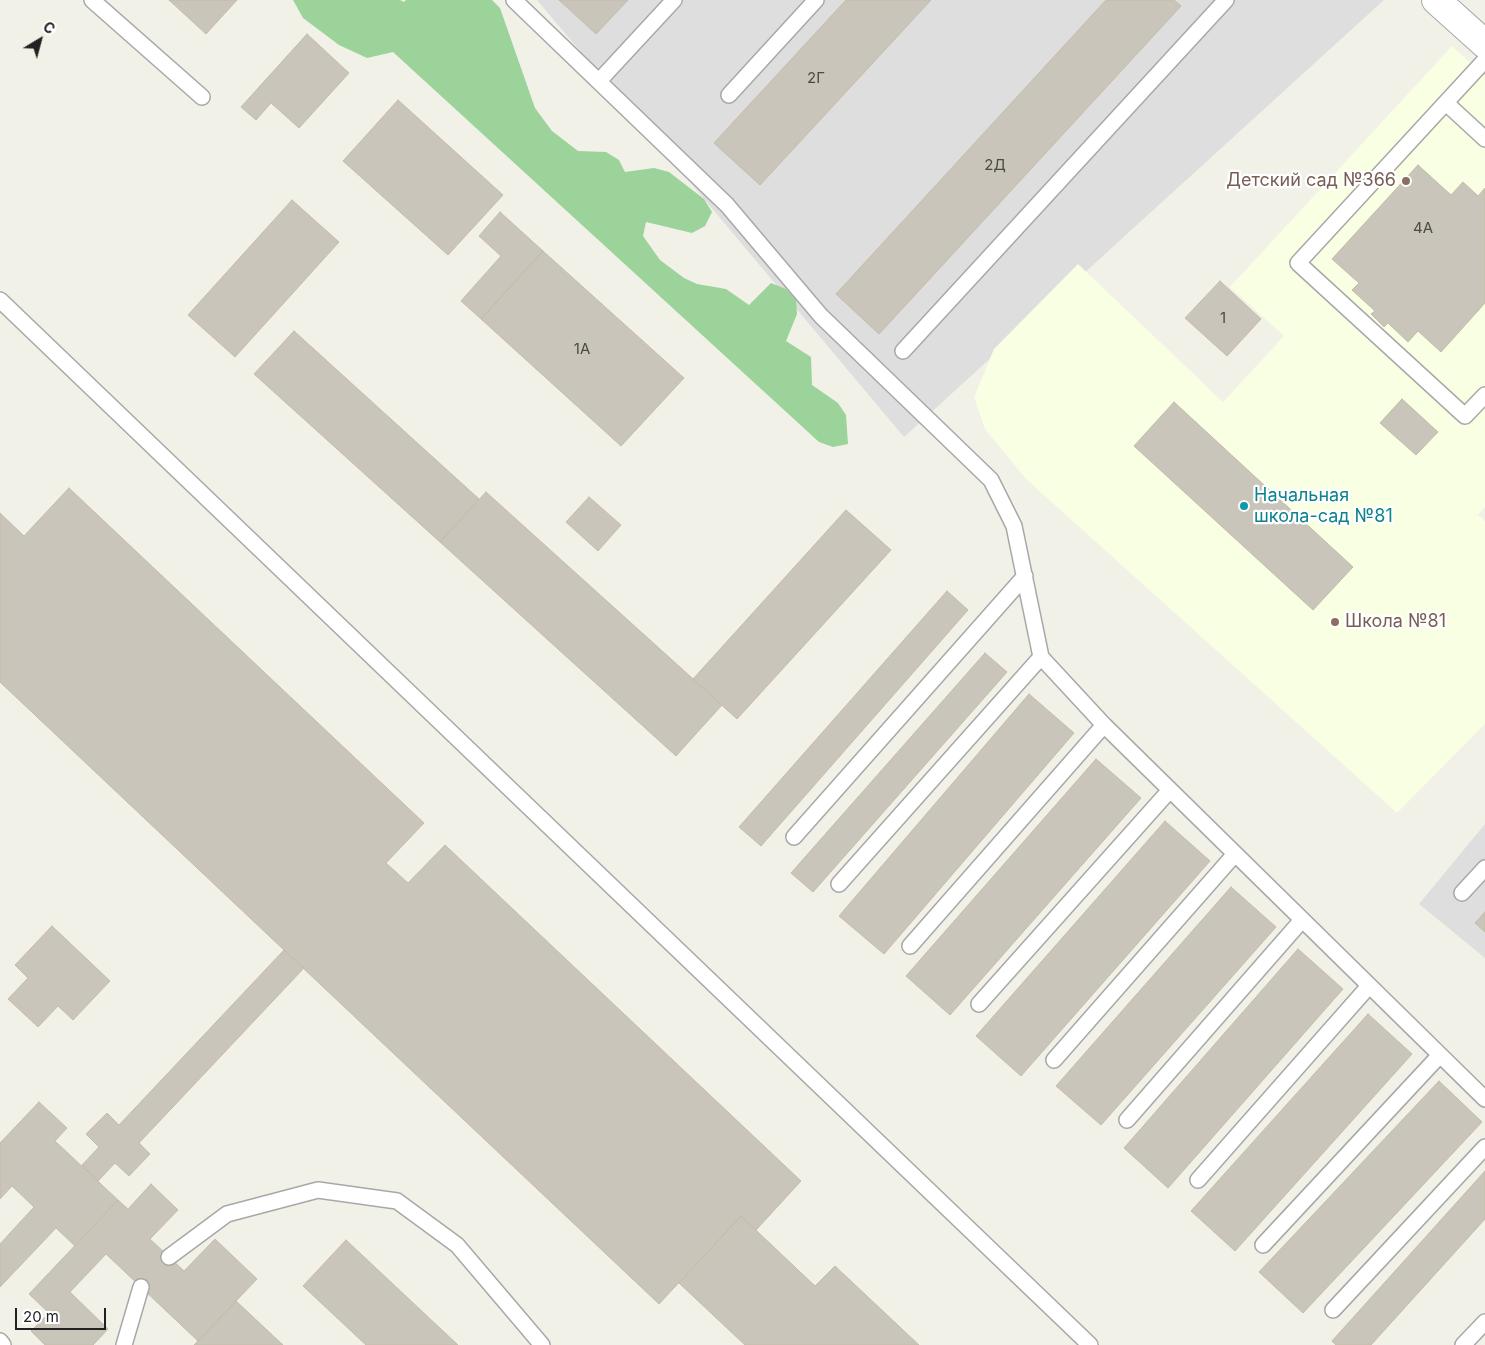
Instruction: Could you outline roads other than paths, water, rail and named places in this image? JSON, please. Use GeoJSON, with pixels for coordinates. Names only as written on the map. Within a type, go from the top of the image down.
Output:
{"type":"FeatureCollection","features":[{"type":"Feature","properties":{"kind":"street"},"geometry":{"type":"LineString","coordinates":[[1436,0],[1485,44]]}},
{"type":"Feature","properties":{"kind":"lane"},"geometry":{"type":"LineString","coordinates":[[92,0],[202,97]]}},
{"type":"Feature","properties":{"kind":"lane"},"geometry":{"type":"LineString","coordinates":[[514,0],[727,205],[821,316],[991,480],[1014,526],[1041,657],[1104,725],[1485,1099]]}},
{"type":"Feature","properties":{"kind":"lane"},"geometry":{"type":"LineString","coordinates":[[599,81],[674,0]]}},
{"type":"Feature","properties":{"kind":"lane"},"geometry":{"type":"LineString","coordinates":[[729,94],[816,0]]}},
{"type":"Feature","properties":{"kind":"lane"},"geometry":{"type":"LineString","coordinates":[[902,351],[1226,0]]}},
{"type":"Feature","properties":{"kind":"lane"},"geometry":{"type":"LineString","coordinates":[[1485,60],[1298,263],[1465,416],[1485,395]]}},
{"type":"Feature","properties":{"kind":"lane"},"geometry":{"type":"LineString","coordinates":[[1446,103],[1485,139]]}},
{"type":"Feature","properties":{"kind":"lane"},"geometry":{"type":"LineString","coordinates":[[0,300],[1090,1345]]}},
{"type":"Feature","properties":{"kind":"lane"},"geometry":{"type":"LineString","coordinates":[[794,836],[1025,576]]}},
{"type":"Feature","properties":{"kind":"lane"},"geometry":{"type":"LineString","coordinates":[[840,884],[1041,657]]}},
{"type":"Feature","properties":{"kind":"lane"},"geometry":{"type":"LineString","coordinates":[[910,946],[1104,725]]}},
{"type":"Feature","properties":{"kind":"lane"},"geometry":{"type":"LineString","coordinates":[[980,1004],[1170,790]]}},
{"type":"Feature","properties":{"kind":"lane"},"geometry":{"type":"LineString","coordinates":[[1054,1060],[1235,854]]}},
{"type":"Feature","properties":{"kind":"lane"},"geometry":{"type":"LineString","coordinates":[[1462,893],[1485,868]]}},
{"type":"Feature","properties":{"kind":"lane"},"geometry":{"type":"LineString","coordinates":[[1127,1120],[1302,920]]}},
{"type":"Feature","properties":{"kind":"lane"},"geometry":{"type":"LineString","coordinates":[[1198,1180],[1369,986]]}},
{"type":"Feature","properties":{"kind":"lane"},"geometry":{"type":"LineString","coordinates":[[1263,1245],[1440,1055]]}},
{"type":"Feature","properties":{"kind":"lane"},"geometry":{"type":"LineString","coordinates":[[1333,1310],[1485,1147]]}},
{"type":"Feature","properties":{"kind":"lane"},"geometry":{"type":"LineString","coordinates":[[169,1257],[227,1214],[318,1190],[397,1201],[457,1245],[542,1345]]}},
{"type":"Feature","properties":{"kind":"lane"},"geometry":{"type":"LineString","coordinates":[[124,1345],[141,1287]]}},
{"type":"Feature","properties":{"kind":"lane"},"geometry":{"type":"LineString","coordinates":[[1463,1345],[1485,1322]]}},
{"type":"Feature","properties":{"kind":"lane"},"geometry":{"type":"LineString","coordinates":[[0,1341],[3,1345]]}},
{"type":"Feature","properties":{"kind":"place","name":"Детский сад №366"},"geometry":{"type":"Point","coordinates":[1406,181]}},
{"type":"Feature","properties":{"kind":"place","name":"Начальная школа-сад №81"},"geometry":{"type":"Point","coordinates":[1244,506]}},
{"type":"Feature","properties":{"kind":"place","name":"Школа №81"},"geometry":{"type":"Point","coordinates":[1335,622]}}]}
